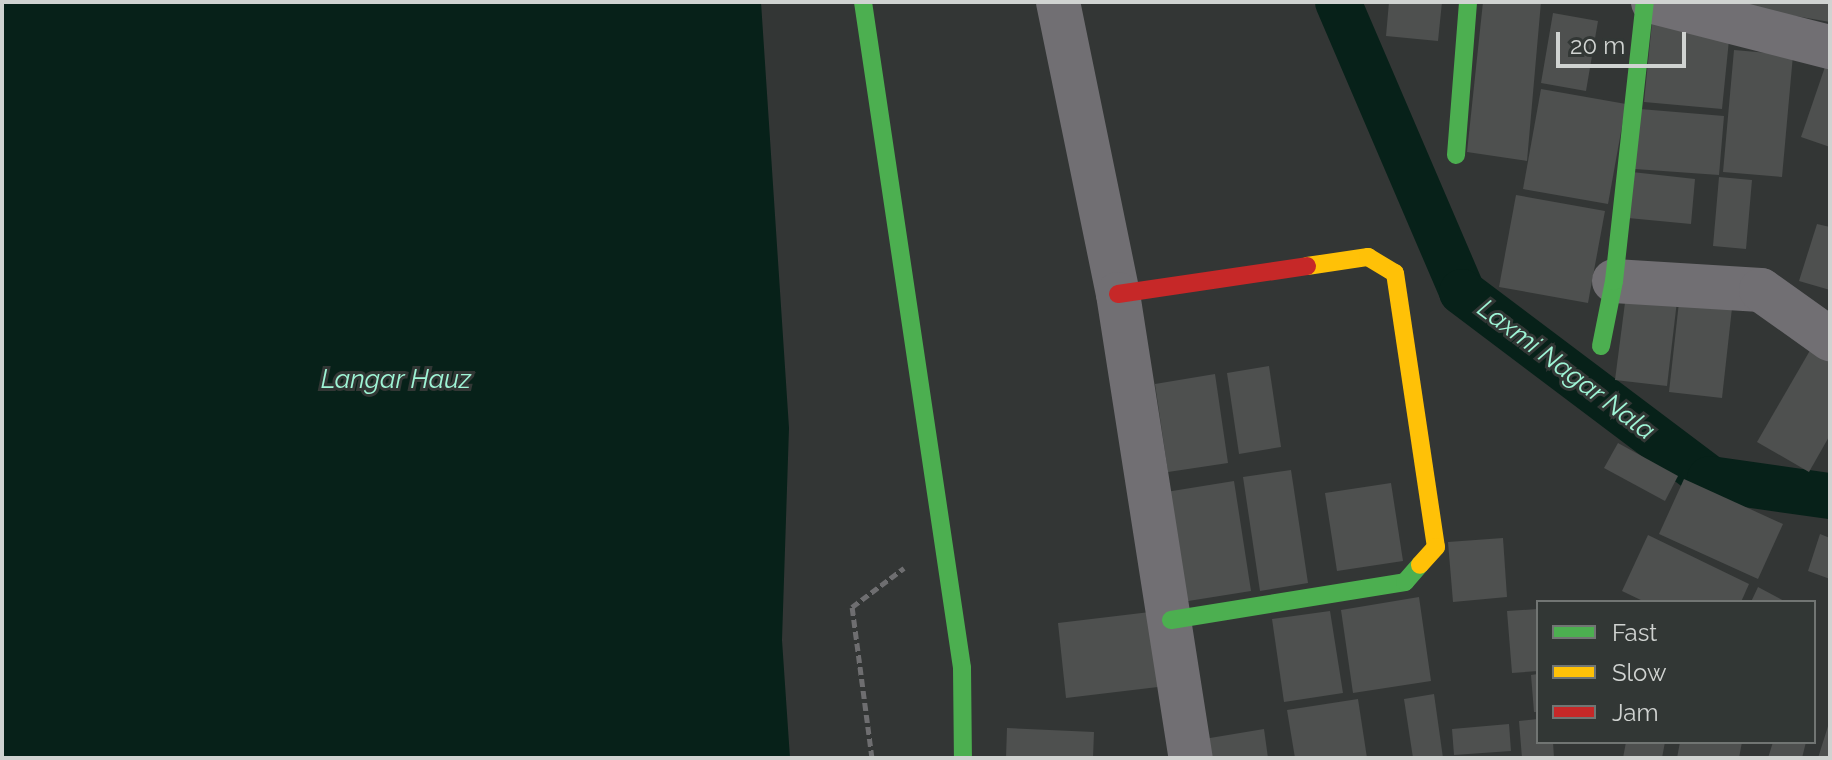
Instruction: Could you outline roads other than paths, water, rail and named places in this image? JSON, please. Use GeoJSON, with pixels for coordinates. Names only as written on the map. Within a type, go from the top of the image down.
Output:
{"type":"FeatureCollection","features":[{"type":"Feature","properties":{"kind":"street"},"geometry":{"type":"LineString","coordinates":[[863,2],[962,668],[963,758]]}},
{"type":"Feature","properties":{"kind":"street"},"geometry":{"type":"LineString","coordinates":[[1058,2],[1118,294],[1191,758]]}},
{"type":"Feature","properties":{"kind":"street"},"geometry":{"type":"LineString","coordinates":[[1456,155],[1468,2]]}},
{"type":"Feature","properties":{"kind":"street"},"geometry":{"type":"LineString","coordinates":[[1601,346],[1614,281],[1645,2]]}},
{"type":"Feature","properties":{"kind":"street"},"geometry":{"type":"LineString","coordinates":[[1653,2],[1830,47]]}},
{"type":"Feature","properties":{"kind":"street"},"geometry":{"type":"LineString","coordinates":[[1118,294],[1368,257],[1395,273],[1436,547],[1405,582],[1171,620]]}},
{"type":"Feature","properties":{"kind":"street"},"geometry":{"type":"LineString","coordinates":[[1614,281],[1761,290],[1830,339]]}},
{"type":"Feature","properties":{"kind":"water","name":"Langar Hauz"},"geometry":{"type":"Polygon","coordinates":[[[2,2],[761,2],[789,428],[782,640],[790,758],[2,758],[2,2]]]}},
{"type":"Feature","properties":{"kind":"waterway","name":"Laxmi Nagar Nala"},"geometry":{"type":"LineString","coordinates":[[1338,2],[1462,292],[1710,479],[1830,496]]}}]}
